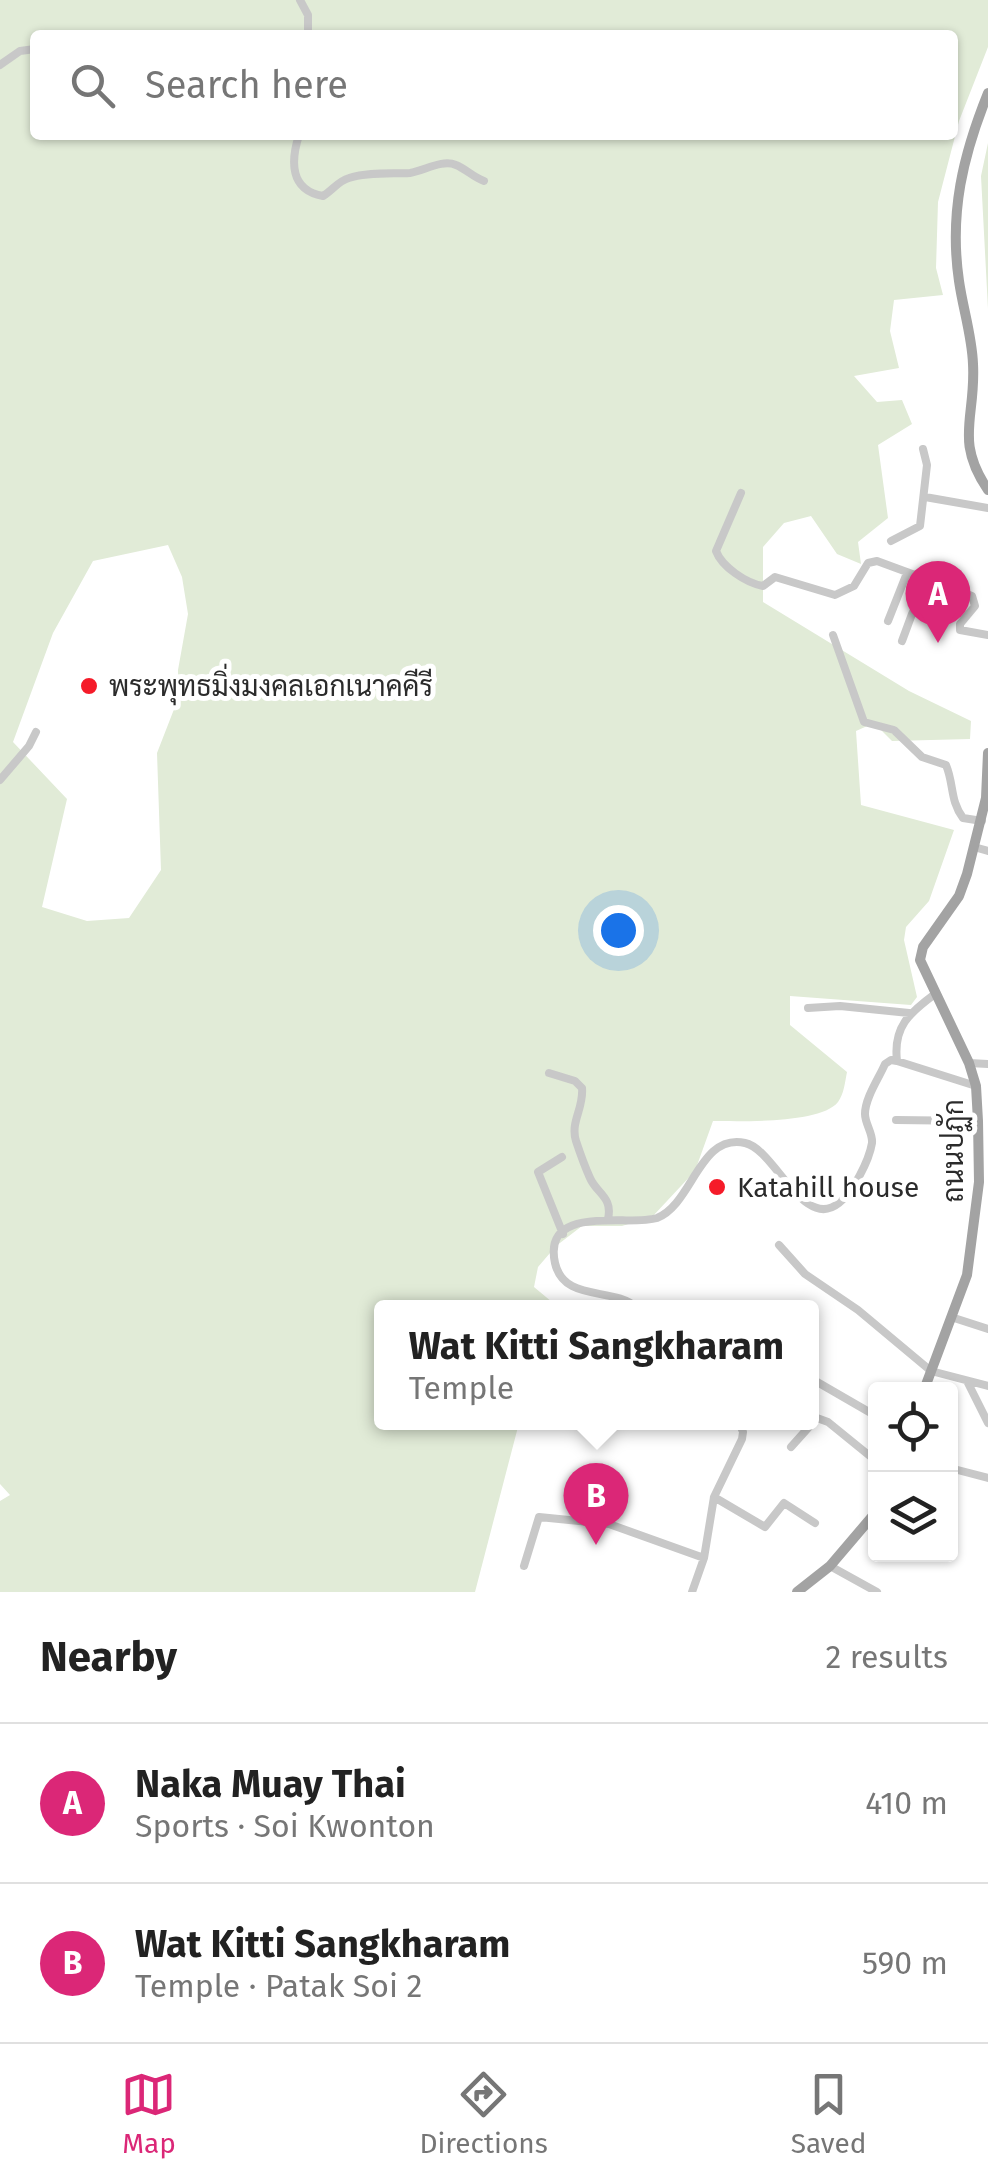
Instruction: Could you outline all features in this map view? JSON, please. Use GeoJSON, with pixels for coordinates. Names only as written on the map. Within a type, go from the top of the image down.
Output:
{"type":"FeatureCollection","features":[{"type":"Feature","properties":{"kind":"main road"},"geometry":{"type":"LineString","coordinates":[[988,93],[973,130],[957,194],[955,248],[974,369],[968,455],[988,490]]}},
{"type":"Feature","properties":{"kind":"main road","name":"ถนนปฏัก"},"geometry":{"type":"LineString","coordinates":[[927,1382],[967,1275],[983,1178],[976,1086],[920,960],[923,946],[959,896],[982,821],[988,753]]}},
{"type":"Feature","properties":{"kind":"main road"},"geometry":{"type":"LineString","coordinates":[[797,1592],[830,1566],[868,1521]]}},
{"type":"Feature","properties":{"kind":"street"},"geometry":{"type":"LineString","coordinates":[[300,0],[308,15],[308,30]]}},
{"type":"Feature","properties":{"kind":"street"},"geometry":{"type":"LineString","coordinates":[[0,65],[20,51],[30,50]]}},
{"type":"Feature","properties":{"kind":"street"},"geometry":{"type":"LineString","coordinates":[[973,130],[988,127]]}},
{"type":"Feature","properties":{"kind":"street"},"geometry":{"type":"LineString","coordinates":[[297,140],[294,170],[303,185],[317,196],[330,192],[350,177],[410,173],[444,164],[456,164],[484,180]]}},
{"type":"Feature","properties":{"kind":"street"},"geometry":{"type":"LineString","coordinates":[[891,541],[920,526],[927,464],[923,449]]}},
{"type":"Feature","properties":{"kind":"street"},"geometry":{"type":"LineString","coordinates":[[741,493],[716,551],[718,558],[747,584],[763,586],[775,577],[835,595],[854,586],[868,563],[878,562],[972,596],[974,606],[960,624],[960,630],[988,635]]}},
{"type":"Feature","properties":{"kind":"street"},"geometry":{"type":"LineString","coordinates":[[925,497],[988,508]]}},
{"type":"Feature","properties":{"kind":"street"},"geometry":{"type":"LineString","coordinates":[[888,621],[908,573]]}},
{"type":"Feature","properties":{"kind":"street"},"geometry":{"type":"LineString","coordinates":[[902,641],[930,582]]}},
{"type":"Feature","properties":{"kind":"street"},"geometry":{"type":"LineString","coordinates":[[833,634],[864,722],[894,730],[922,757],[946,765],[952,778],[954,806],[962,818],[982,821]]}},
{"type":"Feature","properties":{"kind":"street"},"geometry":{"type":"LineString","coordinates":[[0,780],[36,732]]}},
{"type":"Feature","properties":{"kind":"street"},"geometry":{"type":"LineString","coordinates":[[974,847],[988,851]]}},
{"type":"Feature","properties":{"kind":"street"},"geometry":{"type":"LineString","coordinates":[[896,1060],[895,1043],[908,1013],[935,994]]}},
{"type":"Feature","properties":{"kind":"street"},"geometry":{"type":"LineString","coordinates":[[808,1008],[840,1006],[908,1013]]}},
{"type":"Feature","properties":{"kind":"street"},"geometry":{"type":"LineString","coordinates":[[628,1300],[581,1292],[568,1283],[555,1265],[555,1245],[564,1234],[584,1220],[659,1217],[675,1206],[707,1156],[736,1142],[758,1149],[800,1197],[813,1207],[827,1210],[840,1202],[864,1166],[872,1141],[865,1114],[885,1064],[896,1060],[976,1086]]}},
{"type":"Feature","properties":{"kind":"street"},"geometry":{"type":"LineString","coordinates":[[969,1063],[988,1064]]}},
{"type":"Feature","properties":{"kind":"street"},"geometry":{"type":"LineString","coordinates":[[549,1074],[575,1081],[582,1088],[583,1108],[574,1128],[576,1139],[590,1180],[606,1196],[608,1219]]}},
{"type":"Feature","properties":{"kind":"street"},"geometry":{"type":"LineString","coordinates":[[896,1120],[978,1121]]}},
{"type":"Feature","properties":{"kind":"street"},"geometry":{"type":"LineString","coordinates":[[562,1157],[538,1172],[564,1234]]}},
{"type":"Feature","properties":{"kind":"street"},"geometry":{"type":"LineString","coordinates":[[779,1245],[805,1274],[858,1310],[931,1371],[988,1386]]}},
{"type":"Feature","properties":{"kind":"street"},"geometry":{"type":"LineString","coordinates":[[952,1317],[988,1330]]}},
{"type":"Feature","properties":{"kind":"street"},"geometry":{"type":"LineString","coordinates":[[967,1381],[988,1424]]}},
{"type":"Feature","properties":{"kind":"street"},"geometry":{"type":"LineString","coordinates":[[819,1382],[868,1411]]}},
{"type":"Feature","properties":{"kind":"street"},"geometry":{"type":"LineString","coordinates":[[819,1419],[868,1454]]}},
{"type":"Feature","properties":{"kind":"street"},"geometry":{"type":"LineString","coordinates":[[692,1592],[704,1558],[714,1498],[742,1439],[742,1430]]}},
{"type":"Feature","properties":{"kind":"street"},"geometry":{"type":"LineString","coordinates":[[791,1447],[806,1430]]}},
{"type":"Feature","properties":{"kind":"street"},"geometry":{"type":"LineString","coordinates":[[958,1470],[988,1478]]}},
{"type":"Feature","properties":{"kind":"street"},"geometry":{"type":"LineString","coordinates":[[714,1498],[765,1527],[787,1503],[815,1523]]}},
{"type":"Feature","properties":{"kind":"street"},"geometry":{"type":"LineString","coordinates":[[524,1566],[539,1517],[609,1524],[704,1558]]}},
{"type":"Feature","properties":{"kind":"street"},"geometry":{"type":"LineString","coordinates":[[830,1566],[877,1592]]}},
{"type":"Feature","properties":{"kind":"green space"},"geometry":{"type":"Polygon","coordinates":[[[0,0],[988,0],[988,47],[958,125],[958,30],[30,30],[30,140],[954,140],[938,202],[936,268],[943,295],[894,300],[890,331],[899,368],[854,376],[877,402],[902,400],[912,424],[878,445],[888,518],[858,542],[861,564],[837,554],[811,516],[784,523],[763,547],[763,602],[909,691],[971,721],[970,739],[892,741],[874,723],[856,731],[861,805],[954,830],[929,901],[906,927],[904,940],[917,997],[911,1005],[790,996],[790,1025],[847,1072],[838,1102],[829,1109],[798,1118],[713,1121],[695,1171],[653,1216],[622,1226],[582,1226],[556,1246],[538,1267],[534,1287],[550,1300],[374,1300],[374,1430],[517,1430],[475,1592],[0,1592],[0,1501],[10,1495],[0,1484],[0,0]],[[168,545],[93,561],[53,633],[13,742],[67,799],[42,907],[87,921],[129,918],[161,870],[157,753],[178,699],[178,670],[188,614],[182,577],[168,545]]]}},
{"type":"Feature","properties":{"kind":"green space"},"geometry":{"type":"Polygon","coordinates":[[[988,143],[988,309],[981,176],[988,143]]]}},
{"type":"Feature","properties":{"kind":"place","name":"Naka Muay Thai"},"geometry":{"type":"Point","coordinates":[938,643]}},
{"type":"Feature","properties":{"kind":"place","name":"พระพุทธมิ่งมงคลเอกเนาคคีรี"},"geometry":{"type":"Point","coordinates":[89,686]}},
{"type":"Feature","properties":{"kind":"place","name":"Katahill house"},"geometry":{"type":"Point","coordinates":[717,1187]}},
{"type":"Feature","properties":{"kind":"place","name":"Wat Kitti Sangkharam"},"geometry":{"type":"Point","coordinates":[596,1545]}}]}
